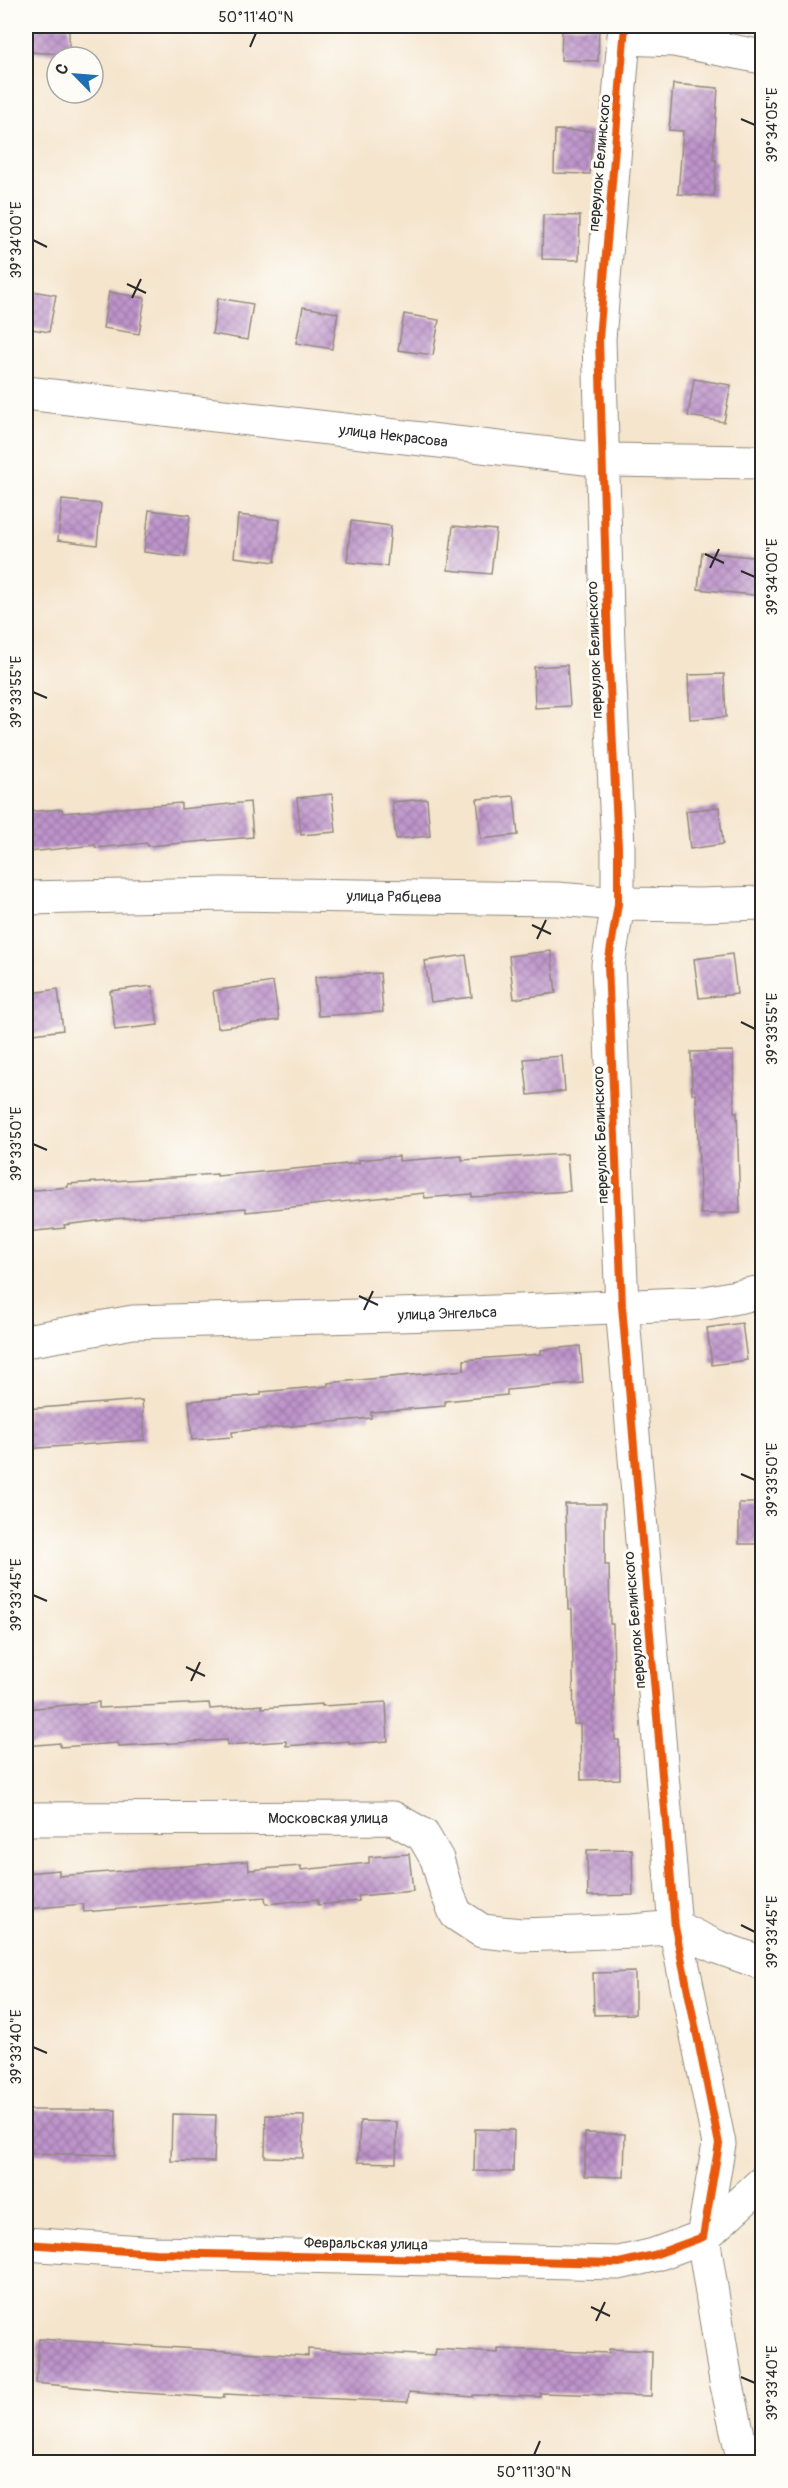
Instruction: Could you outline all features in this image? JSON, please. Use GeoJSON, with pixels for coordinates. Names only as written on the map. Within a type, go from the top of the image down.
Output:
{"type":"FeatureCollection","features":[{"type":"Feature","properties":{"kind":"street"},"geometry":{"type":"LineString","coordinates":[[624,32],[762,57]]}},
{"type":"Feature","properties":{"kind":"street","name":"переулок Белинского"},"geometry":{"type":"LineString","coordinates":[[624,32],[599,339],[608,646],[618,847],[618,904],[608,965],[622,1306],[675,1927],[719,2144],[703,2237]]}},
{"type":"Feature","properties":{"kind":"street","name":"улица Некрасова"},"geometry":{"type":"LineString","coordinates":[[26,393],[602,460],[762,462]]}},
{"type":"Feature","properties":{"kind":"street","name":"улица Рябцева"},"geometry":{"type":"LineString","coordinates":[[26,898],[224,894],[557,899],[618,904],[762,903]]}},
{"type":"Feature","properties":{"kind":"street","name":"улица Энгельса"},"geometry":{"type":"LineString","coordinates":[[26,1341],[133,1322],[706,1303],[762,1292]]}},
{"type":"Feature","properties":{"kind":"street","name":"Московская улица"},"geometry":{"type":"LineString","coordinates":[[26,1819],[393,1818],[423,1835],[437,1859],[456,1914],[482,1930],[521,1935],[633,1931],[675,1927]]}},
{"type":"Feature","properties":{"kind":"street"},"geometry":{"type":"LineString","coordinates":[[675,1927],[717,1947],[762,1963]]}},
{"type":"Feature","properties":{"kind":"street","name":"Февральская улица"},"geometry":{"type":"LineString","coordinates":[[26,2244],[155,2253],[619,2263],[654,2255],[703,2237],[762,2183]]}},
{"type":"Feature","properties":{"kind":"street"},"geometry":{"type":"LineString","coordinates":[[703,2237],[726,2381],[744,2463]]}},
{"type":"Feature","properties":{"kind":"building"},"geometry":{"type":"Polygon","coordinates":[[[26,26],[69,26],[69,45],[45,45],[45,53],[26,52],[26,26]]]}},
{"type":"Feature","properties":{"kind":"building"},"geometry":{"type":"Polygon","coordinates":[[[562,26],[599,26],[598,61],[561,60],[562,26]]]}},
{"type":"Feature","properties":{"kind":"building"},"geometry":{"type":"Polygon","coordinates":[[[673,84],[718,88],[713,160],[716,160],[714,196],[678,194],[683,131],[669,130],[673,84]]]}},
{"type":"Feature","properties":{"kind":"building"},"geometry":{"type":"Polygon","coordinates":[[[555,130],[592,131],[590,174],[554,173],[555,130]]]}},
{"type":"Feature","properties":{"kind":"building"},"geometry":{"type":"Polygon","coordinates":[[[543,215],[580,216],[579,260],[542,259],[543,215]]]}},
{"type":"Feature","properties":{"kind":"building"},"geometry":{"type":"Polygon","coordinates":[[[26,290],[56,295],[49,332],[26,328],[26,290]]]}},
{"type":"Feature","properties":{"kind":"building"},"geometry":{"type":"Polygon","coordinates":[[[109,292],[145,298],[139,334],[103,328],[109,292]]]}},
{"type":"Feature","properties":{"kind":"building"},"geometry":{"type":"Polygon","coordinates":[[[218,298],[253,304],[247,340],[212,334],[218,298]]]}},
{"type":"Feature","properties":{"kind":"building"},"geometry":{"type":"Polygon","coordinates":[[[303,307],[338,313],[332,349],[296,343],[303,307]]]}},
{"type":"Feature","properties":{"kind":"building"},"geometry":{"type":"Polygon","coordinates":[[[404,314],[439,320],[433,355],[398,350],[404,314]]]}},
{"type":"Feature","properties":{"kind":"building"},"geometry":{"type":"Polygon","coordinates":[[[694,379],[731,385],[724,422],[688,416],[694,379]]]}},
{"type":"Feature","properties":{"kind":"building"},"geometry":{"type":"Polygon","coordinates":[[[62,500],[101,504],[97,545],[58,540],[62,500]]]}},
{"type":"Feature","properties":{"kind":"building"},"geometry":{"type":"Polygon","coordinates":[[[149,510],[190,515],[185,557],[144,552],[149,510]]]}},
{"type":"Feature","properties":{"kind":"building"},"geometry":{"type":"Polygon","coordinates":[[[238,515],[280,520],[275,562],[234,557],[238,515]]]}},
{"type":"Feature","properties":{"kind":"building"},"geometry":{"type":"Polygon","coordinates":[[[351,521],[391,526],[387,566],[347,562],[351,521]]]}},
{"type":"Feature","properties":{"kind":"building"},"geometry":{"type":"Polygon","coordinates":[[[453,526],[496,530],[491,574],[448,570],[453,526]]]}},
{"type":"Feature","properties":{"kind":"building"},"geometry":{"type":"Polygon","coordinates":[[[702,552],[762,558],[762,596],[698,589],[702,552]]]}},
{"type":"Feature","properties":{"kind":"building"},"geometry":{"type":"Polygon","coordinates":[[[567,665],[570,706],[535,708],[534,667],[567,665]]]}},
{"type":"Feature","properties":{"kind":"building"},"geometry":{"type":"Polygon","coordinates":[[[724,674],[726,717],[690,719],[688,675],[724,674]]]}},
{"type":"Feature","properties":{"kind":"building"},"geometry":{"type":"Polygon","coordinates":[[[332,794],[336,832],[301,835],[297,798],[332,794]]]}},
{"type":"Feature","properties":{"kind":"building"},"geometry":{"type":"Polygon","coordinates":[[[514,796],[518,835],[481,839],[477,799],[514,796]]]}},
{"type":"Feature","properties":{"kind":"building"},"geometry":{"type":"Polygon","coordinates":[[[427,799],[430,836],[396,839],[392,802],[427,799]]]}},
{"type":"Feature","properties":{"kind":"building"},"geometry":{"type":"Polygon","coordinates":[[[250,802],[253,837],[148,846],[147,843],[96,848],[95,845],[29,852],[26,812],[62,809],[63,813],[181,803],[181,809],[250,802]]]}},
{"type":"Feature","properties":{"kind":"building"},"geometry":{"type":"Polygon","coordinates":[[[719,807],[723,844],[690,849],[686,811],[719,807]]]}},
{"type":"Feature","properties":{"kind":"building"},"geometry":{"type":"Polygon","coordinates":[[[551,951],[556,993],[514,999],[509,956],[551,951]]]}},
{"type":"Feature","properties":{"kind":"building"},"geometry":{"type":"Polygon","coordinates":[[[732,954],[737,994],[699,998],[694,959],[732,954]]]}},
{"type":"Feature","properties":{"kind":"building"},"geometry":{"type":"Polygon","coordinates":[[[466,955],[472,997],[431,1002],[425,961],[466,955]]]}},
{"type":"Feature","properties":{"kind":"building"},"geometry":{"type":"Polygon","coordinates":[[[380,973],[383,1012],[318,1016],[315,977],[380,973]]]}},
{"type":"Feature","properties":{"kind":"building"},"geometry":{"type":"Polygon","coordinates":[[[273,982],[279,1020],[218,1028],[213,991],[273,982]]]}},
{"type":"Feature","properties":{"kind":"building"},"geometry":{"type":"Polygon","coordinates":[[[152,986],[158,1025],[115,1030],[110,991],[152,986]]]}},
{"type":"Feature","properties":{"kind":"building"},"geometry":{"type":"Polygon","coordinates":[[[58,989],[63,1030],[26,1035],[26,994],[58,989]]]}},
{"type":"Feature","properties":{"kind":"building"},"geometry":{"type":"Polygon","coordinates":[[[733,1051],[740,1213],[701,1214],[696,1094],[692,1094],[691,1052],[733,1051]]]}},
{"type":"Feature","properties":{"kind":"building"},"geometry":{"type":"Polygon","coordinates":[[[562,1056],[565,1091],[528,1095],[524,1059],[562,1056]]]}},
{"type":"Feature","properties":{"kind":"building"},"geometry":{"type":"Polygon","coordinates":[[[567,1154],[570,1191],[425,1198],[424,1193],[246,1212],[246,1208],[113,1219],[64,1225],[65,1228],[26,1232],[26,1191],[68,1187],[68,1184],[217,1174],[217,1176],[359,1163],[359,1160],[399,1156],[399,1161],[462,1156],[462,1160],[567,1154]]]}},
{"type":"Feature","properties":{"kind":"building"},"geometry":{"type":"Polygon","coordinates":[[[742,1323],[747,1360],[712,1365],[707,1328],[742,1323]]]}},
{"type":"Feature","properties":{"kind":"building"},"geometry":{"type":"Polygon","coordinates":[[[580,1346],[583,1383],[507,1390],[507,1395],[445,1401],[445,1406],[371,1412],[371,1418],[232,1432],[232,1437],[192,1440],[189,1401],[261,1395],[261,1392],[328,1386],[328,1383],[464,1370],[464,1360],[541,1354],[541,1350],[580,1346]]]}},
{"type":"Feature","properties":{"kind":"building"},"geometry":{"type":"Polygon","coordinates":[[[142,1400],[145,1440],[26,1449],[26,1409],[142,1400]]]}},
{"type":"Feature","properties":{"kind":"building"},"geometry":{"type":"Polygon","coordinates":[[[739,1503],[762,1503],[762,1544],[739,1544],[739,1503]]]}},
{"type":"Feature","properties":{"kind":"building"},"geometry":{"type":"Polygon","coordinates":[[[565,1504],[605,1504],[605,1565],[609,1565],[610,1624],[613,1624],[615,1740],[619,1740],[620,1779],[581,1780],[580,1724],[574,1724],[572,1609],[568,1609],[565,1504]]]}},
{"type":"Feature","properties":{"kind":"building"},"geometry":{"type":"Polygon","coordinates":[[[99,1702],[99,1708],[209,1703],[210,1709],[262,1705],[262,1708],[386,1702],[388,1741],[349,1744],[349,1741],[286,1746],[286,1741],[227,1745],[227,1740],[119,1746],[118,1743],[60,1747],[60,1743],[26,1746],[26,1709],[99,1702]]]}},
{"type":"Feature","properties":{"kind":"building"},"geometry":{"type":"Polygon","coordinates":[[[632,1849],[633,1895],[588,1896],[587,1850],[632,1849]]]}},
{"type":"Feature","properties":{"kind":"building"},"geometry":{"type":"Polygon","coordinates":[[[409,1854],[413,1891],[358,1896],[359,1901],[318,1905],[318,1899],[266,1904],[265,1897],[84,1912],[83,1904],[26,1909],[26,1873],[59,1870],[59,1876],[248,1861],[249,1870],[301,1866],[301,1870],[369,1863],[369,1857],[409,1854]]]}},
{"type":"Feature","properties":{"kind":"building"},"geometry":{"type":"Polygon","coordinates":[[[635,1972],[635,2014],[594,2015],[593,1973],[635,1972]]]}},
{"type":"Feature","properties":{"kind":"building"},"geometry":{"type":"Polygon","coordinates":[[[26,2110],[116,2110],[115,2155],[26,2153],[26,2110]]]}},
{"type":"Feature","properties":{"kind":"building"},"geometry":{"type":"Polygon","coordinates":[[[172,2114],[216,2115],[214,2162],[171,2161],[172,2114]]]}},
{"type":"Feature","properties":{"kind":"building"},"geometry":{"type":"Polygon","coordinates":[[[266,2115],[304,2116],[303,2158],[265,2157],[266,2115]]]}},
{"type":"Feature","properties":{"kind":"building"},"geometry":{"type":"Polygon","coordinates":[[[360,2121],[397,2122],[396,2163],[358,2162],[360,2121]]]}},
{"type":"Feature","properties":{"kind":"building"},"geometry":{"type":"Polygon","coordinates":[[[475,2129],[514,2130],[513,2172],[474,2171],[475,2129]]]}},
{"type":"Feature","properties":{"kind":"building"},"geometry":{"type":"Polygon","coordinates":[[[585,2133],[625,2134],[624,2177],[585,2176],[585,2133]]]}},
{"type":"Feature","properties":{"kind":"building"},"geometry":{"type":"Polygon","coordinates":[[[39,2339],[308,2356],[308,2349],[435,2356],[436,2349],[498,2353],[498,2349],[609,2353],[609,2349],[652,2351],[651,2396],[540,2393],[540,2397],[473,2395],[473,2397],[409,2392],[408,2402],[224,2394],[224,2398],[126,2392],[36,2383],[39,2339]]]}},
{"type":"Feature","properties":{"kind":"cycle path"},"geometry":{"type":"LineString","coordinates":[[26,2244],[155,2253],[619,2263],[654,2255],[703,2237],[719,2144],[675,1927],[622,1306],[608,965],[618,904],[618,847],[608,646],[599,339],[625,26]]}}]}
